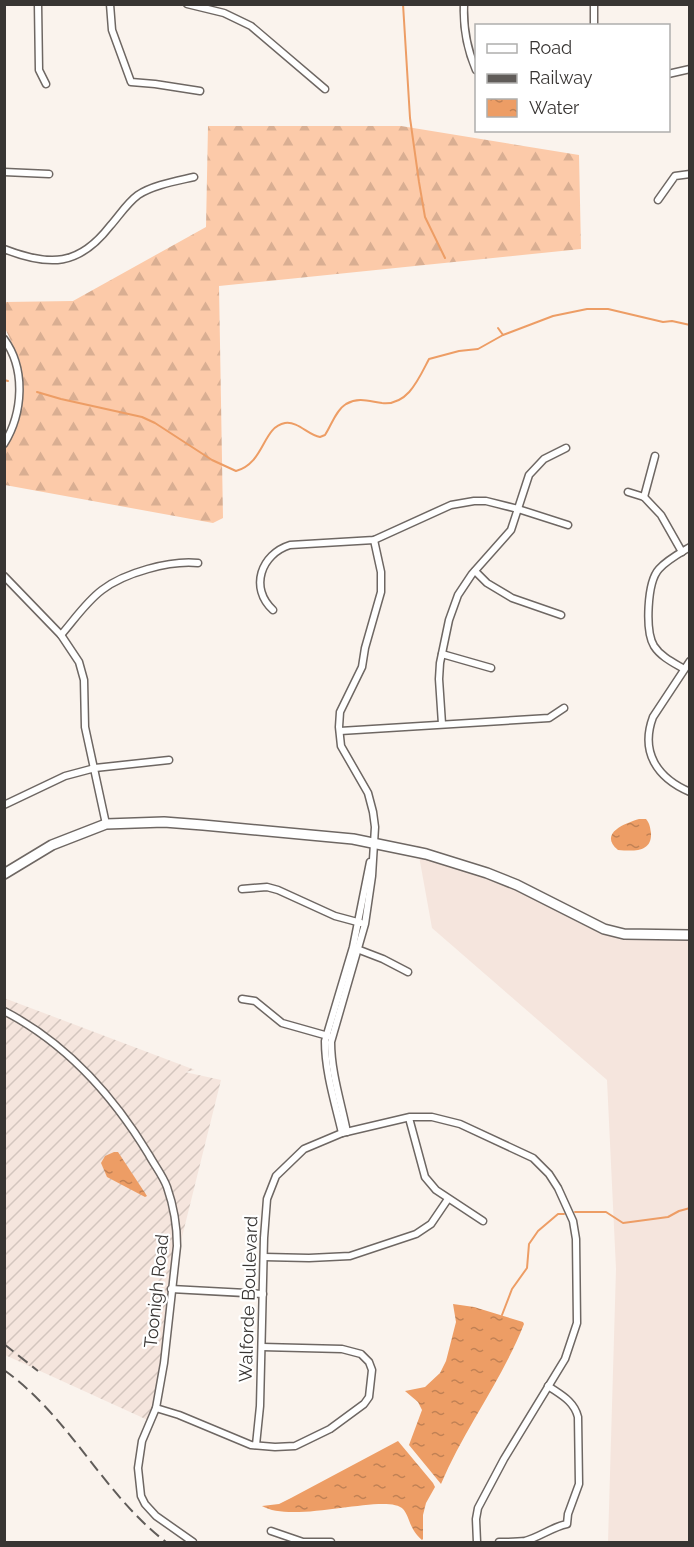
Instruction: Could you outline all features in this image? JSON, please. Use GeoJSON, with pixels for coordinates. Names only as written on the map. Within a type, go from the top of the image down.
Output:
{"type":"FeatureCollection","features":[{"type":"Feature","properties":{"kind":"street"},"geometry":{"type":"LineString","coordinates":[[39,4],[39,70],[46,84]]}},
{"type":"Feature","properties":{"kind":"street"},"geometry":{"type":"LineString","coordinates":[[110,4],[112,30],[131,82],[200,91]]}},
{"type":"Feature","properties":{"kind":"street"},"geometry":{"type":"LineString","coordinates":[[187,4],[224,13],[251,26],[325,89]]}},
{"type":"Feature","properties":{"kind":"street"},"geometry":{"type":"LineString","coordinates":[[464,4],[463,20],[470,56],[475,66]]}},
{"type":"Feature","properties":{"kind":"street"},"geometry":{"type":"LineString","coordinates":[[594,4],[594,24]]}},
{"type":"Feature","properties":{"kind":"street"},"geometry":{"type":"LineString","coordinates":[[670,74],[690,69]]}},
{"type":"Feature","properties":{"kind":"street"},"geometry":{"type":"LineString","coordinates":[[4,172],[49,174]]}},
{"type":"Feature","properties":{"kind":"street"},"geometry":{"type":"LineString","coordinates":[[658,200],[675,176],[690,174]]}},
{"type":"Feature","properties":{"kind":"street"},"geometry":{"type":"LineString","coordinates":[[4,249],[46,260],[75,256],[96,243],[138,195],[169,183],[194,177]]}},
{"type":"Feature","properties":{"kind":"street"},"geometry":{"type":"LineString","coordinates":[[4,339],[14,355],[20,391],[15,423],[4,444]]}},
{"type":"Feature","properties":{"kind":"street"},"geometry":{"type":"LineString","coordinates":[[442,724],[439,680],[442,654],[449,620],[458,596],[475,571],[511,530],[529,475],[539,462],[566,448]]}},
{"type":"Feature","properties":{"kind":"street"},"geometry":{"type":"LineString","coordinates":[[644,497],[655,456]]}},
{"type":"Feature","properties":{"kind":"street"},"geometry":{"type":"LineString","coordinates":[[628,492],[644,497],[661,515],[682,552]]}},
{"type":"Feature","properties":{"kind":"street"},"geometry":{"type":"LineString","coordinates":[[273,610],[266,603],[260,586],[262,570],[277,549],[290,545],[374,540],[451,505],[486,501],[568,525]]}},
{"type":"Feature","properties":{"kind":"street"},"geometry":{"type":"LineString","coordinates":[[345,1133],[325,1056],[356,948],[374,844],[373,812],[368,793],[341,746],[340,712],[362,667],[381,592],[381,572],[374,540]]}},
{"type":"Feature","properties":{"kind":"street"},"geometry":{"type":"LineString","coordinates":[[684,669],[667,658],[655,646],[651,636],[649,617],[651,583],[658,569],[690,547]]}},
{"type":"Feature","properties":{"kind":"street"},"geometry":{"type":"LineString","coordinates":[[61,635],[99,592],[110,584],[166,564],[185,561],[198,563]]}},
{"type":"Feature","properties":{"kind":"street"},"geometry":{"type":"LineString","coordinates":[[475,571],[487,583],[512,598],[561,615]]}},
{"type":"Feature","properties":{"kind":"street"},"geometry":{"type":"LineString","coordinates":[[4,576],[61,635],[79,662],[84,680],[85,727],[106,824]]}},
{"type":"Feature","properties":{"kind":"street"},"geometry":{"type":"LineString","coordinates":[[442,654],[491,668]]}},
{"type":"Feature","properties":{"kind":"street"},"geometry":{"type":"LineString","coordinates":[[690,661],[653,717],[649,735],[651,755],[661,772],[668,780],[690,792]]}},
{"type":"Feature","properties":{"kind":"street"},"geometry":{"type":"LineString","coordinates":[[340,731],[549,718],[564,708]]}},
{"type":"Feature","properties":{"kind":"street"},"geometry":{"type":"LineString","coordinates":[[4,805],[65,776],[94,768],[169,760]]}},
{"type":"Feature","properties":{"kind":"street"},"geometry":{"type":"LineString","coordinates":[[4,874],[52,845],[106,824],[164,822],[353,839],[426,854],[488,873],[517,885],[604,929],[624,934],[690,935]]}},
{"type":"Feature","properties":{"kind":"street"},"geometry":{"type":"LineString","coordinates":[[242,889],[267,887],[278,890],[335,916],[361,924]]}},
{"type":"Feature","properties":{"kind":"street"},"geometry":{"type":"LineString","coordinates":[[356,948],[408,972]]}},
{"type":"Feature","properties":{"kind":"street"},"geometry":{"type":"LineString","coordinates":[[242,999],[255,1001],[282,1023],[329,1036]]}},
{"type":"Feature","properties":{"kind":"street","name":"Toonigh Road"},"geometry":{"type":"LineString","coordinates":[[4,1011],[49,1039],[75,1060],[130,1123],[166,1184],[177,1226],[177,1246],[164,1363],[156,1408],[142,1441],[138,1467],[141,1496],[145,1504],[156,1516],[193,1542]]}},
{"type":"Feature","properties":{"kind":"street"},"geometry":{"type":"LineString","coordinates":[[409,1118],[425,1177],[436,1190],[483,1221]]}},
{"type":"Feature","properties":{"kind":"street","name":"Walforde Boulevard"},"geometry":{"type":"LineString","coordinates":[[256,1445],[260,1406],[267,1199],[276,1176],[304,1149],[345,1133],[409,1118],[445,1119],[533,1158],[549,1174],[558,1188],[573,1221],[576,1239],[576,1323],[565,1359],[504,1459],[478,1508],[477,1542]]}},
{"type":"Feature","properties":{"kind":"street"},"geometry":{"type":"LineString","coordinates":[[264,1257],[350,1256],[416,1234],[431,1224],[448,1199]]}},
{"type":"Feature","properties":{"kind":"street"},"geometry":{"type":"LineString","coordinates":[[171,1289],[263,1294]]}},
{"type":"Feature","properties":{"kind":"street"},"geometry":{"type":"LineString","coordinates":[[156,1408],[179,1414],[229,1437],[256,1445],[295,1446],[330,1429],[364,1404],[369,1397],[372,1370],[364,1355],[352,1350],[262,1347]]}},
{"type":"Feature","properties":{"kind":"street"},"geometry":{"type":"LineString","coordinates":[[499,1542],[525,1540],[567,1524],[568,1514],[579,1485],[578,1417],[576,1408],[569,1400],[548,1386]]}},
{"type":"Feature","properties":{"kind":"street"},"geometry":{"type":"LineString","coordinates":[[271,1531],[303,1542],[331,1542]]}},
{"type":"Feature","properties":{"kind":"shaded area"},"geometry":{"type":"Polygon","coordinates":[[[417,845],[489,872],[608,929],[689,936],[689,1542],[608,1542],[616,1269],[607,1080],[432,928],[417,845]]]}},
{"type":"Feature","properties":{"kind":"shaded area"},"geometry":{"type":"Polygon","coordinates":[[[4,998],[195,1070],[185,1072],[221,1080],[179,1249],[152,1422],[5,1355],[4,998]]]}},
{"type":"Feature","properties":{"kind":"green space"},"geometry":{"type":"Polygon","coordinates":[[[208,126],[401,126],[579,155],[581,249],[219,286],[223,518],[213,523],[5,485],[5,446],[21,401],[20,361],[5,328],[5,302],[73,301],[206,227],[208,126]]]}},
{"type":"Feature","properties":{"kind":"water"},"geometry":{"type":"Polygon","coordinates":[[[639,819],[646,819],[649,824],[651,833],[648,844],[630,851],[618,850],[611,839],[612,834],[621,826],[639,819]]]}},
{"type":"Feature","properties":{"kind":"water"},"geometry":{"type":"Polygon","coordinates":[[[118,1152],[147,1196],[107,1177],[101,1163],[105,1156],[118,1152]]]}},
{"type":"Feature","properties":{"kind":"water"},"geometry":{"type":"Polygon","coordinates":[[[453,1304],[474,1307],[524,1324],[505,1365],[441,1484],[409,1445],[422,1410],[418,1402],[405,1391],[425,1387],[440,1373],[446,1361],[456,1322],[453,1304]]]}},
{"type":"Feature","properties":{"kind":"water"},"geometry":{"type":"Polygon","coordinates":[[[398,1441],[435,1487],[426,1503],[423,1515],[422,1540],[403,1509],[394,1505],[379,1504],[295,1512],[277,1511],[262,1506],[279,1504],[398,1441]]]}},
{"type":"Feature","properties":{"kind":"waterway"},"geometry":{"type":"LineString","coordinates":[[403,4],[410,118],[419,182],[425,217],[445,258]]}},
{"type":"Feature","properties":{"kind":"waterway"},"geometry":{"type":"LineString","coordinates":[[37,392],[142,417],[212,460],[236,471],[253,461],[277,426],[285,423],[294,424],[320,437],[325,435],[337,414],[346,404],[359,400],[391,403],[406,395],[417,382],[429,359],[459,351],[478,349],[503,335],[553,316],[587,309],[608,309],[663,322],[672,321],[690,325]]}},
{"type":"Feature","properties":{"kind":"waterway"},"geometry":{"type":"LineString","coordinates":[[498,328],[503,335]]}},
{"type":"Feature","properties":{"kind":"waterway"},"geometry":{"type":"LineString","coordinates":[[4,380],[8,381]]}},
{"type":"Feature","properties":{"kind":"waterway"},"geometry":{"type":"LineString","coordinates":[[575,1212],[606,1212],[623,1223],[668,1217],[690,1208]]}},
{"type":"Feature","properties":{"kind":"waterway"},"geometry":{"type":"LineString","coordinates":[[502,1315],[512,1289],[527,1268],[529,1244],[538,1231],[558,1214],[564,1214]]}},
{"type":"Feature","properties":{"kind":"railway"},"geometry":{"type":"LineString","coordinates":[[4,1344],[38,1371]]}},
{"type":"Feature","properties":{"kind":"railway"},"geometry":{"type":"LineString","coordinates":[[4,1370],[48,1410],[123,1501],[166,1542]]}}]}
